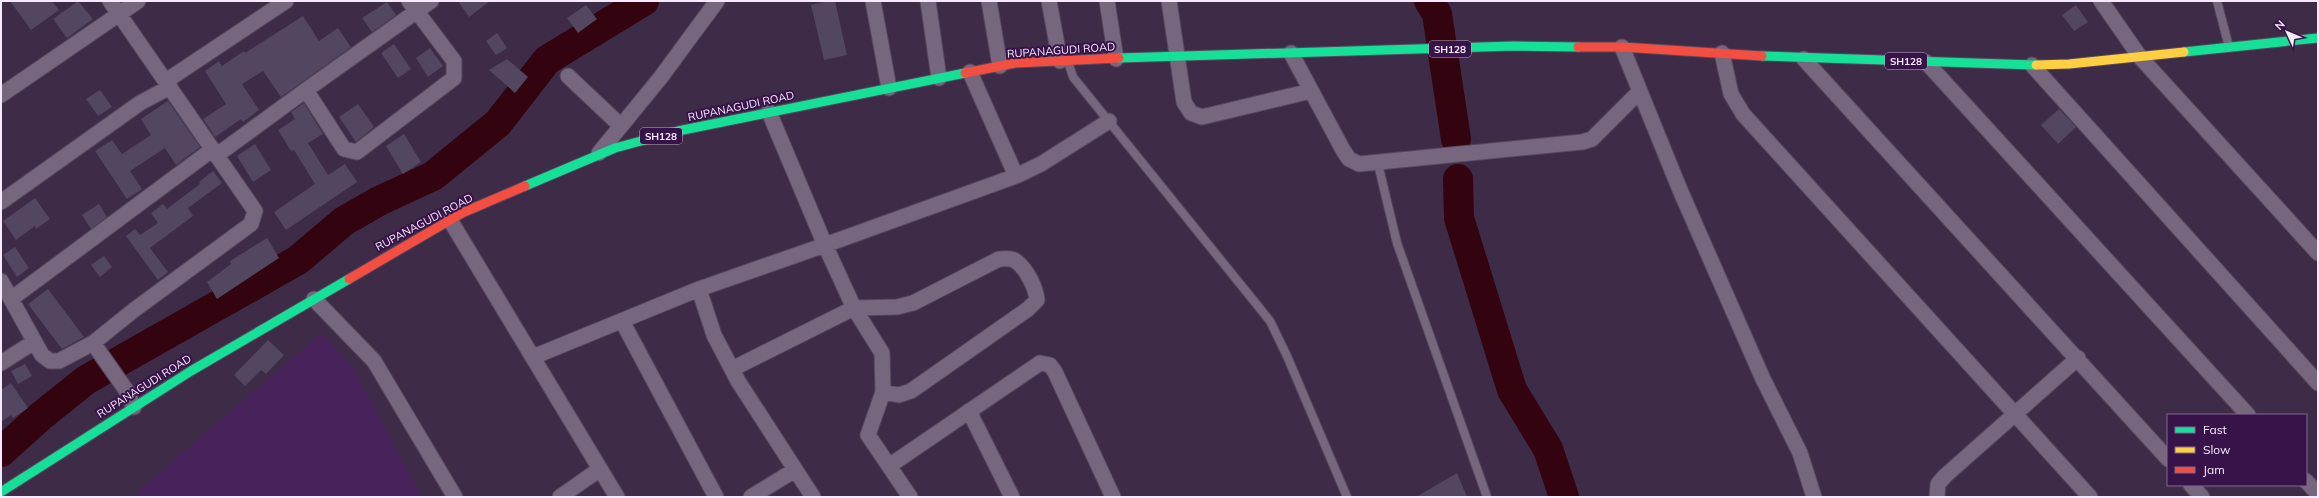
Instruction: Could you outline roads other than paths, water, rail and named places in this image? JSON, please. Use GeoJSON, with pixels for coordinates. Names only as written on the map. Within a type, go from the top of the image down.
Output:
{"type":"FeatureCollection","features":[{"type":"Feature","properties":{"kind":"main road","name":"SH128"},"geometry":{"type":"LineString","coordinates":[[1622,47],[1804,59],[2069,64],[2318,38]]}},
{"type":"Feature","properties":{"kind":"main road","name":"RUPANAGUDI ROAD"},"geometry":{"type":"LineString","coordinates":[[1,492],[134,407],[314,299],[450,220],[615,148],[678,131],[1015,64],[1176,56],[1407,51],[1493,47],[1622,47]]}},
{"type":"Feature","properties":{"kind":"street"},"geometry":{"type":"LineString","coordinates":[[110,1],[120,14],[215,152],[255,211],[251,224],[134,310],[93,343],[59,361],[50,361],[42,355],[5,290],[215,152],[306,90],[412,6],[431,1]]}},
{"type":"Feature","properties":{"kind":"street"},"geometry":{"type":"LineString","coordinates":[[1,95],[138,1]]}},
{"type":"Feature","properties":{"kind":"street"},"geometry":{"type":"LineString","coordinates":[[1,202],[286,1]]}},
{"type":"Feature","properties":{"kind":"street"},"geometry":{"type":"LineString","coordinates":[[596,156],[661,77],[717,1]]}},
{"type":"Feature","properties":{"kind":"street"},"geometry":{"type":"LineString","coordinates":[[873,1],[889,88]]}},
{"type":"Feature","properties":{"kind":"street"},"geometry":{"type":"LineString","coordinates":[[928,1],[940,78]]}},
{"type":"Feature","properties":{"kind":"street"},"geometry":{"type":"LineString","coordinates":[[990,1],[1000,66]]}},
{"type":"Feature","properties":{"kind":"street"},"geometry":{"type":"LineString","coordinates":[[1049,1],[1064,61]]}},
{"type":"Feature","properties":{"kind":"street"},"geometry":{"type":"LineString","coordinates":[[1107,1],[1116,59]]}},
{"type":"Feature","properties":{"kind":"street"},"geometry":{"type":"LineString","coordinates":[[1169,1],[1184,102],[1191,113],[1202,117],[1311,91]]}},
{"type":"Feature","properties":{"kind":"street"},"geometry":{"type":"LineString","coordinates":[[2101,1],[2140,57],[2318,253]]}},
{"type":"Feature","properties":{"kind":"street"},"geometry":{"type":"LineString","coordinates":[[306,90],[344,149],[357,152],[454,78],[454,61],[412,6]]}},
{"type":"Feature","properties":{"kind":"street"},"geometry":{"type":"LineString","coordinates":[[1622,47],[1680,190],[1760,372],[1800,453],[1814,497]]}},
{"type":"Feature","properties":{"kind":"street"},"geometry":{"type":"LineString","coordinates":[[1291,53],[1349,159],[1359,164],[1378,164],[1582,142],[1596,136],[1640,91]]}},
{"type":"Feature","properties":{"kind":"street"},"geometry":{"type":"LineString","coordinates":[[1722,53],[1731,94],[1743,114],[2090,497]]}},
{"type":"Feature","properties":{"kind":"street"},"geometry":{"type":"LineString","coordinates":[[1804,59],[2078,358],[2167,458]]}},
{"type":"Feature","properties":{"kind":"street"},"geometry":{"type":"LineString","coordinates":[[1926,62],[2247,414]]}},
{"type":"Feature","properties":{"kind":"street"},"geometry":{"type":"LineString","coordinates":[[2032,64],[2318,383]]}},
{"type":"Feature","properties":{"kind":"street"},"geometry":{"type":"LineString","coordinates":[[970,72],[1016,176]]}},
{"type":"Feature","properties":{"kind":"street"},"geometry":{"type":"LineString","coordinates":[[568,76],[621,126]]}},
{"type":"Feature","properties":{"kind":"street"},"geometry":{"type":"LineString","coordinates":[[769,112],[825,245],[854,308],[882,353],[882,392],[868,435],[910,497]]}},
{"type":"Feature","properties":{"kind":"street"},"geometry":{"type":"LineString","coordinates":[[533,357],[699,289],[1016,176],[1040,164],[1110,121]]}},
{"type":"Feature","properties":{"kind":"street"},"geometry":{"type":"LineString","coordinates":[[450,220],[617,497]]}},
{"type":"Feature","properties":{"kind":"street"},"geometry":{"type":"LineString","coordinates":[[732,370],[854,308],[897,307],[913,303],[999,260],[1008,258],[1017,262],[1036,289],[1037,300],[1028,309],[912,391],[899,394],[882,392]]}},
{"type":"Feature","properties":{"kind":"street"},"geometry":{"type":"LineString","coordinates":[[699,289],[714,335],[732,370],[813,497]]}},
{"type":"Feature","properties":{"kind":"street"},"geometry":{"type":"LineString","coordinates":[[314,299],[374,361],[455,497]]}},
{"type":"Feature","properties":{"kind":"street"},"geometry":{"type":"LineString","coordinates":[[622,321],[716,497]]}},
{"type":"Feature","properties":{"kind":"street"},"geometry":{"type":"LineString","coordinates":[[1,363],[34,342]]}},
{"type":"Feature","properties":{"kind":"street"},"geometry":{"type":"LineString","coordinates":[[93,343],[126,390],[134,407]]}},
{"type":"Feature","properties":{"kind":"street"},"geometry":{"type":"LineString","coordinates":[[1937,497],[1938,484],[1945,476],[2078,358]]}},
{"type":"Feature","properties":{"kind":"street"},"geometry":{"type":"LineString","coordinates":[[889,466],[1040,363],[1050,365],[1055,372],[1113,497]]}},
{"type":"Feature","properties":{"kind":"street"},"geometry":{"type":"LineString","coordinates":[[969,411],[1012,497]]}},
{"type":"Feature","properties":{"kind":"street"},"geometry":{"type":"LineString","coordinates":[[560,497],[600,469]]}},
{"type":"Feature","properties":{"kind":"street"},"geometry":{"type":"LineString","coordinates":[[751,497],[795,470]]}},
{"type":"Feature","properties":{"kind":"street"},"geometry":{"type":"LineString","coordinates":[[2307,482],[2318,494]]}},
{"type":"Feature","properties":{"kind":"street"},"geometry":{"type":"LineString","coordinates":[[2192,486],[2202,497]]}},
{"type":"Feature","properties":{"kind":"lane"},"geometry":{"type":"LineString","coordinates":[[2217,1],[2229,48]]}},
{"type":"Feature","properties":{"kind":"lane"},"geometry":{"type":"LineString","coordinates":[[1064,61],[1074,77],[1270,321],[1288,356],[1347,497]]}},
{"type":"Feature","properties":{"kind":"lane"},"geometry":{"type":"LineString","coordinates":[[1378,164],[1397,243],[1488,497]]}},
{"type":"Feature","properties":{"kind":"waterway"},"geometry":{"type":"LineString","coordinates":[[1,452],[41,416],[86,380],[298,260],[344,221],[379,201],[433,176],[498,123],[547,60],[644,1]]}},
{"type":"Feature","properties":{"kind":"waterway"},"geometry":{"type":"LineString","coordinates":[[1429,1],[1437,14],[1456,139]]}},
{"type":"Feature","properties":{"kind":"waterway"},"geometry":{"type":"LineString","coordinates":[[1458,179],[1459,218],[1512,390],[1548,449],[1564,497]]}}]}
